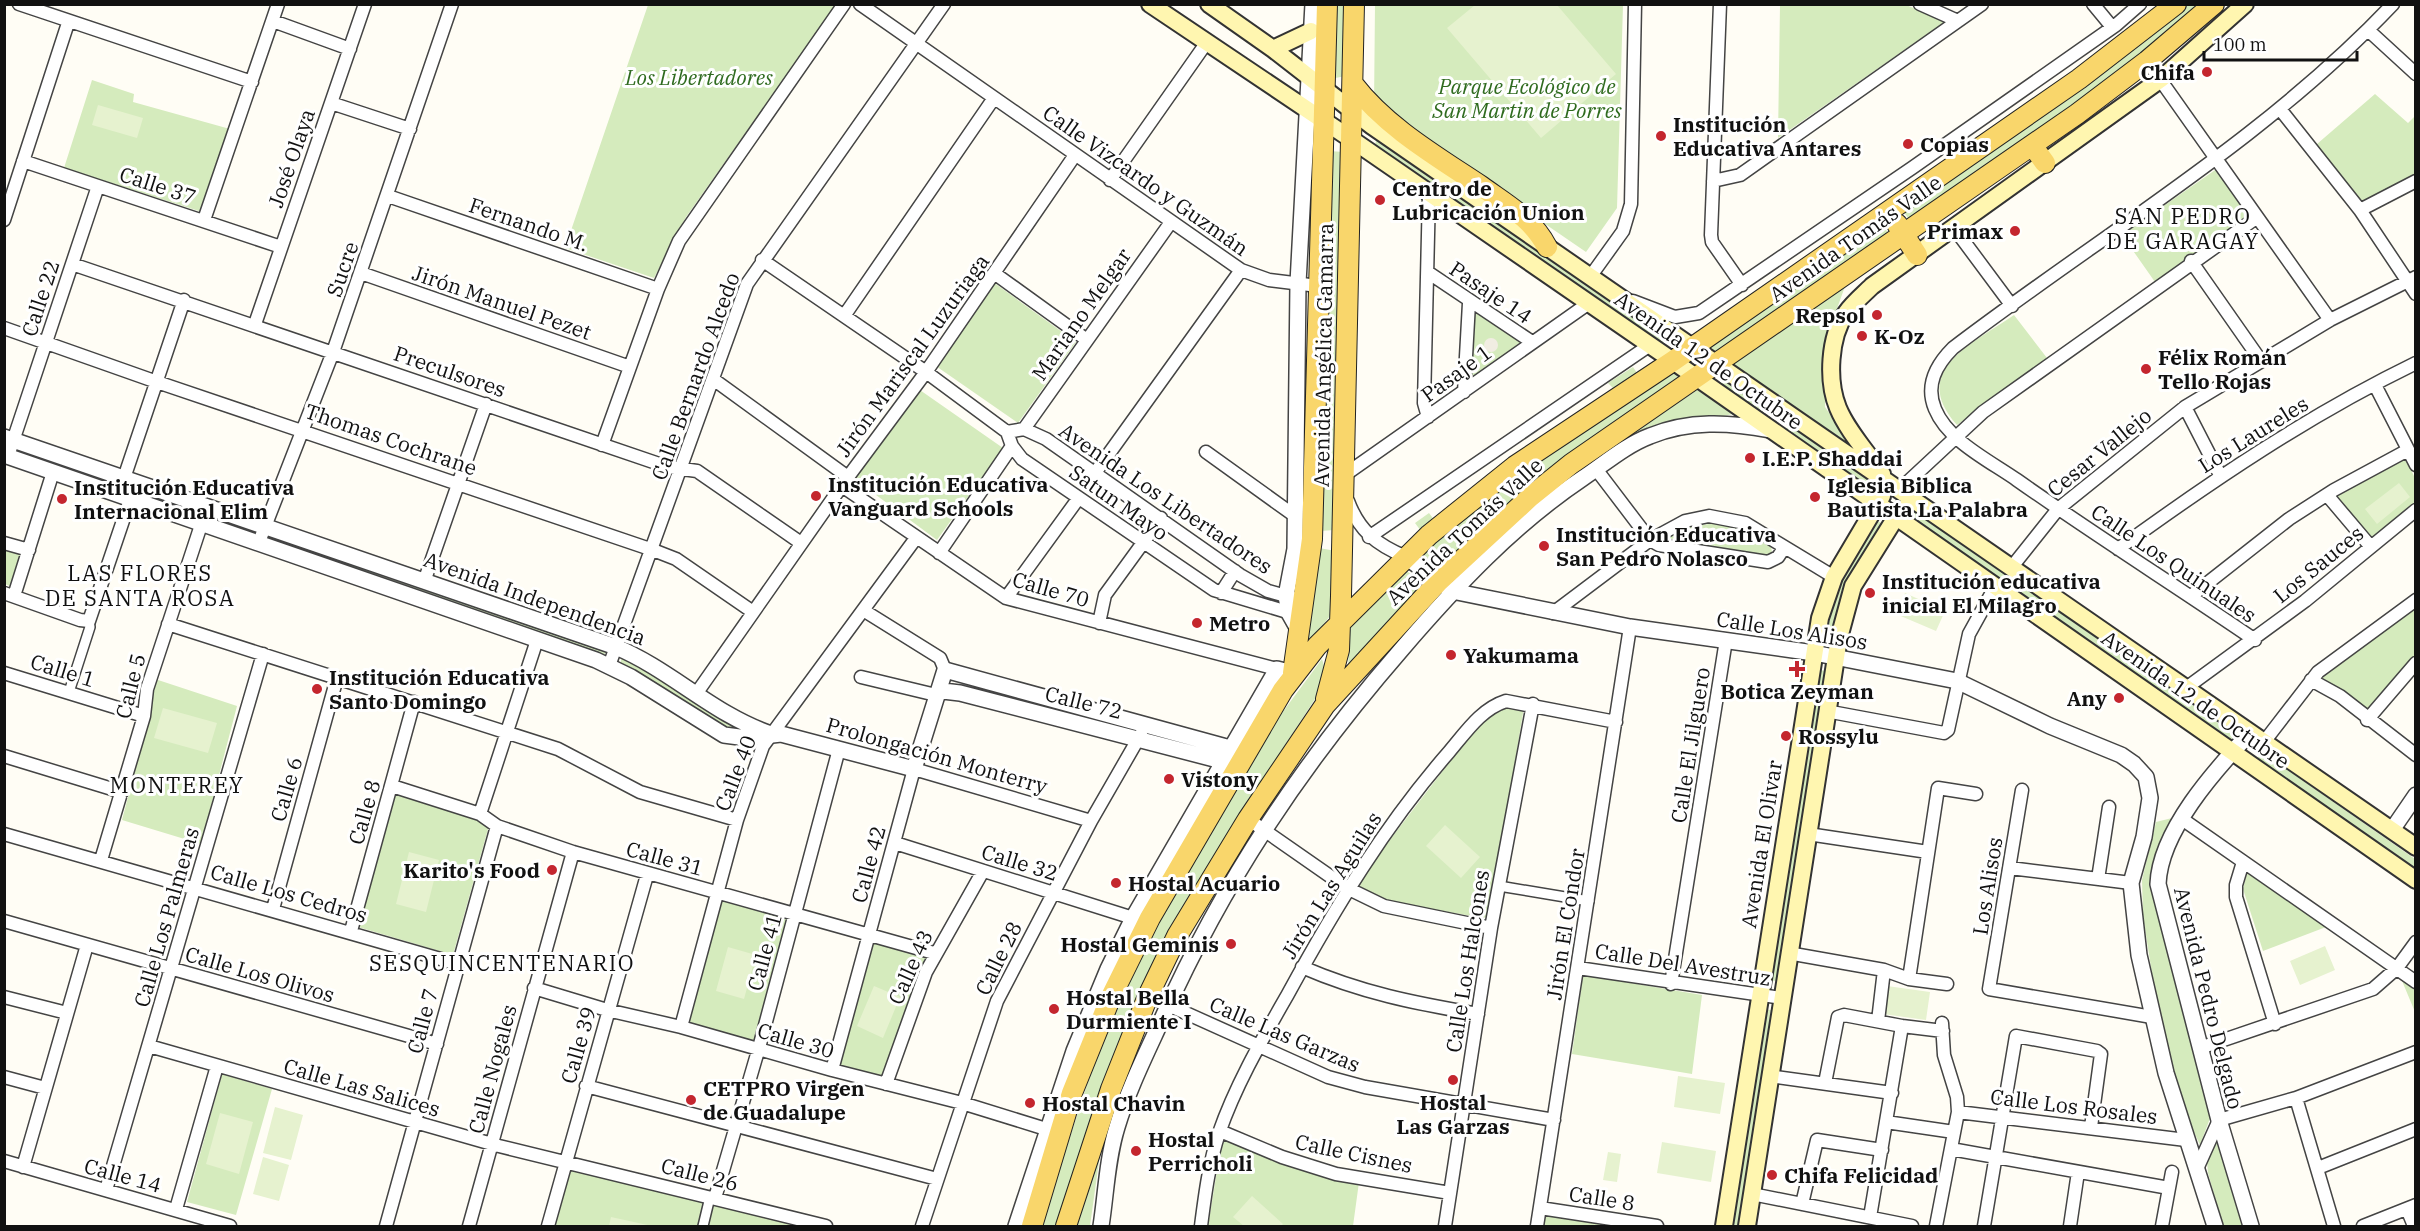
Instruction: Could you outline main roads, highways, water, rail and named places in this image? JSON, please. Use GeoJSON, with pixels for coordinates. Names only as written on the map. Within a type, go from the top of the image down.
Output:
{"type":"FeatureCollection","features":[{"type":"Feature","properties":{"kind":"main road","name":"Avenida 12 de Octubre"},"geometry":{"type":"LineString","coordinates":[[1150,4],[1650,345],[2415,880]]}},
{"type":"Feature","properties":{"kind":"main road","name":"Avenida 12 de Octubre"},"geometry":{"type":"LineString","coordinates":[[1209,4],[1273,49],[1352,112],[2415,847]]}},
{"type":"Feature","properties":{"kind":"main road","name":"Avenida Angélica Gamarra"},"geometry":{"type":"LineString","coordinates":[[1285,671],[1303,550],[1318,286],[1327,4]]}},
{"type":"Feature","properties":{"kind":"main road","name":"Avenida Angélica Gamarra"},"geometry":{"type":"LineString","coordinates":[[1325,705],[1339,650],[1346,474],[1354,4]]}},
{"type":"Feature","properties":{"kind":"main road","name":"Avenida Tomás Valle"},"geometry":{"type":"LineString","coordinates":[[1032,1227],[1072,1093],[1110,999],[1150,918],[1285,671],[1339,625],[1406,557],[1477,495],[1515,466],[1674,362],[2079,79],[2176,4]]}},
{"type":"Feature","properties":{"kind":"main road","name":"Avenida Tomás Valle"},"geometry":{"type":"LineString","coordinates":[[1066,1227],[1111,1089],[1148,996],[1177,936],[1256,824],[1325,705],[1445,587],[1530,497],[1571,464],[2032,145],[2147,61],[2214,4]]}},
{"type":"Feature","properties":{"kind":"main road"},"geometry":{"type":"LineString","coordinates":[[1898,491],[1838,408],[1833,389],[1837,329],[1852,306],[1872,286],[2161,80],[2245,4]]}},
{"type":"Feature","properties":{"kind":"main road"},"geometry":{"type":"LineString","coordinates":[[1273,49],[1311,31]]}},
{"type":"Feature","properties":{"kind":"main road"},"geometry":{"type":"LineString","coordinates":[[1353,84],[1373,108],[1408,136],[1531,222],[1547,247]]}},
{"type":"Feature","properties":{"kind":"main road"},"geometry":{"type":"LineString","coordinates":[[2032,145],[2045,163]]}},
{"type":"Feature","properties":{"kind":"main road"},"geometry":{"type":"LineString","coordinates":[[1888,212],[1917,255]]}},
{"type":"Feature","properties":{"kind":"main road"},"geometry":{"type":"LineString","coordinates":[[1770,430],[1784,412]]}},
{"type":"Feature","properties":{"kind":"main road","name":"Avenida El Olivar"},"geometry":{"type":"LineString","coordinates":[[1724,1227],[1820,618],[1834,577],[1876,505],[1898,491]]}},
{"type":"Feature","properties":{"kind":"main road","name":"Avenida El Olivar"},"geometry":{"type":"LineString","coordinates":[[1747,1227],[1826,711],[1845,609],[1853,586],[1896,518],[1898,491]]}},
{"type":"Feature","properties":{"kind":"place","name":"Chifa"},"geometry":{"type":"Point","coordinates":[2207,72]}},
{"type":"Feature","properties":{"kind":"place","name":"Institución Educativa Antares"},"geometry":{"type":"Point","coordinates":[1661,136]}},
{"type":"Feature","properties":{"kind":"place","name":"Copias"},"geometry":{"type":"Point","coordinates":[1908,144]}},
{"type":"Feature","properties":{"kind":"place","name":"Centro de Lubricación Union"},"geometry":{"type":"Point","coordinates":[1380,200]}},
{"type":"Feature","properties":{"kind":"place","name":"Primax"},"geometry":{"type":"Point","coordinates":[2015,231]}},
{"type":"Feature","properties":{"kind":"place","name":"Repsol"},"geometry":{"type":"Point","coordinates":[1877,315]}},
{"type":"Feature","properties":{"kind":"place","name":"K-Oz"},"geometry":{"type":"Point","coordinates":[1862,336]}},
{"type":"Feature","properties":{"kind":"place","name":"Félix Román Tello Rojas"},"geometry":{"type":"Point","coordinates":[2146,369]}},
{"type":"Feature","properties":{"kind":"place","name":"I.E.P. Shaddai"},"geometry":{"type":"Point","coordinates":[1750,458]}},
{"type":"Feature","properties":{"kind":"place","name":"Institución Educativa Vanguard Schools"},"geometry":{"type":"Point","coordinates":[816,496]}},
{"type":"Feature","properties":{"kind":"place","name":"Iglesia Biblica Bautista La Palabra"},"geometry":{"type":"Point","coordinates":[1815,497]}},
{"type":"Feature","properties":{"kind":"place","name":"Institución Educativa Internacional Elim"},"geometry":{"type":"Point","coordinates":[62,499]}},
{"type":"Feature","properties":{"kind":"place","name":"Institución Educativa San Pedro Nolasco"},"geometry":{"type":"Point","coordinates":[1544,546]}},
{"type":"Feature","properties":{"kind":"place","name":"Institución educativa inicial El Milagro"},"geometry":{"type":"Point","coordinates":[1870,593]}},
{"type":"Feature","properties":{"kind":"place","name":"Metro"},"geometry":{"type":"Point","coordinates":[1197,623]}},
{"type":"Feature","properties":{"kind":"place","name":"Yakumama"},"geometry":{"type":"Point","coordinates":[1451,655]}},
{"type":"Feature","properties":{"kind":"place","name":"Botica Zeyman"},"geometry":{"type":"Point","coordinates":[1797,669]}},
{"type":"Feature","properties":{"kind":"place","name":"Institución Educativa Santo Domingo"},"geometry":{"type":"Point","coordinates":[317,689]}},
{"type":"Feature","properties":{"kind":"place","name":"Any"},"geometry":{"type":"Point","coordinates":[2119,698]}},
{"type":"Feature","properties":{"kind":"place","name":"Rossylu"},"geometry":{"type":"Point","coordinates":[1786,736]}},
{"type":"Feature","properties":{"kind":"place","name":"Vistony"},"geometry":{"type":"Point","coordinates":[1169,779]}},
{"type":"Feature","properties":{"kind":"place","name":"Karito's Food"},"geometry":{"type":"Point","coordinates":[552,870]}},
{"type":"Feature","properties":{"kind":"place","name":"Hostal Acuario"},"geometry":{"type":"Point","coordinates":[1116,883]}},
{"type":"Feature","properties":{"kind":"place","name":"Hostal Geminis"},"geometry":{"type":"Point","coordinates":[1231,944]}},
{"type":"Feature","properties":{"kind":"place","name":"Hostal Bella Durmiente I"},"geometry":{"type":"Point","coordinates":[1054,1009]}},
{"type":"Feature","properties":{"kind":"place","name":"Hostal Las Garzas"},"geometry":{"type":"Point","coordinates":[1453,1080]}},
{"type":"Feature","properties":{"kind":"place","name":"CETPRO Virgen de Guadalupe"},"geometry":{"type":"Point","coordinates":[691,1100]}},
{"type":"Feature","properties":{"kind":"place","name":"Hostal Chavin"},"geometry":{"type":"Point","coordinates":[1030,1103]}},
{"type":"Feature","properties":{"kind":"place","name":"Hostal Perricholi"},"geometry":{"type":"Point","coordinates":[1136,1151]}},
{"type":"Feature","properties":{"kind":"place","name":"Chifa Felicidad"},"geometry":{"type":"Point","coordinates":[1772,1175]}},
{"type":"Feature","properties":{"kind":"district","name":"SAN PEDRO DE GARAGAY"},"geometry":{"type":"Point","coordinates":[2183,228]}},
{"type":"Feature","properties":{"kind":"district","name":"LAS FLORES DE SANTA ROSA"},"geometry":{"type":"Point","coordinates":[140,584]}},
{"type":"Feature","properties":{"kind":"district","name":"MONTEREY"},"geometry":{"type":"Point","coordinates":[177,784]}},
{"type":"Feature","properties":{"kind":"district","name":"SESQUINCENTENARIO"},"geometry":{"type":"Point","coordinates":[502,962]}},
{"type":"Feature","properties":{"kind":"park label","name":"Los Libertadores"},"geometry":{"type":"Point","coordinates":[699,77]}},
{"type":"Feature","properties":{"kind":"park label","name":"Parque Ecológico de San Martin de Porres"},"geometry":{"type":"Point","coordinates":[1527,98]}}]}
